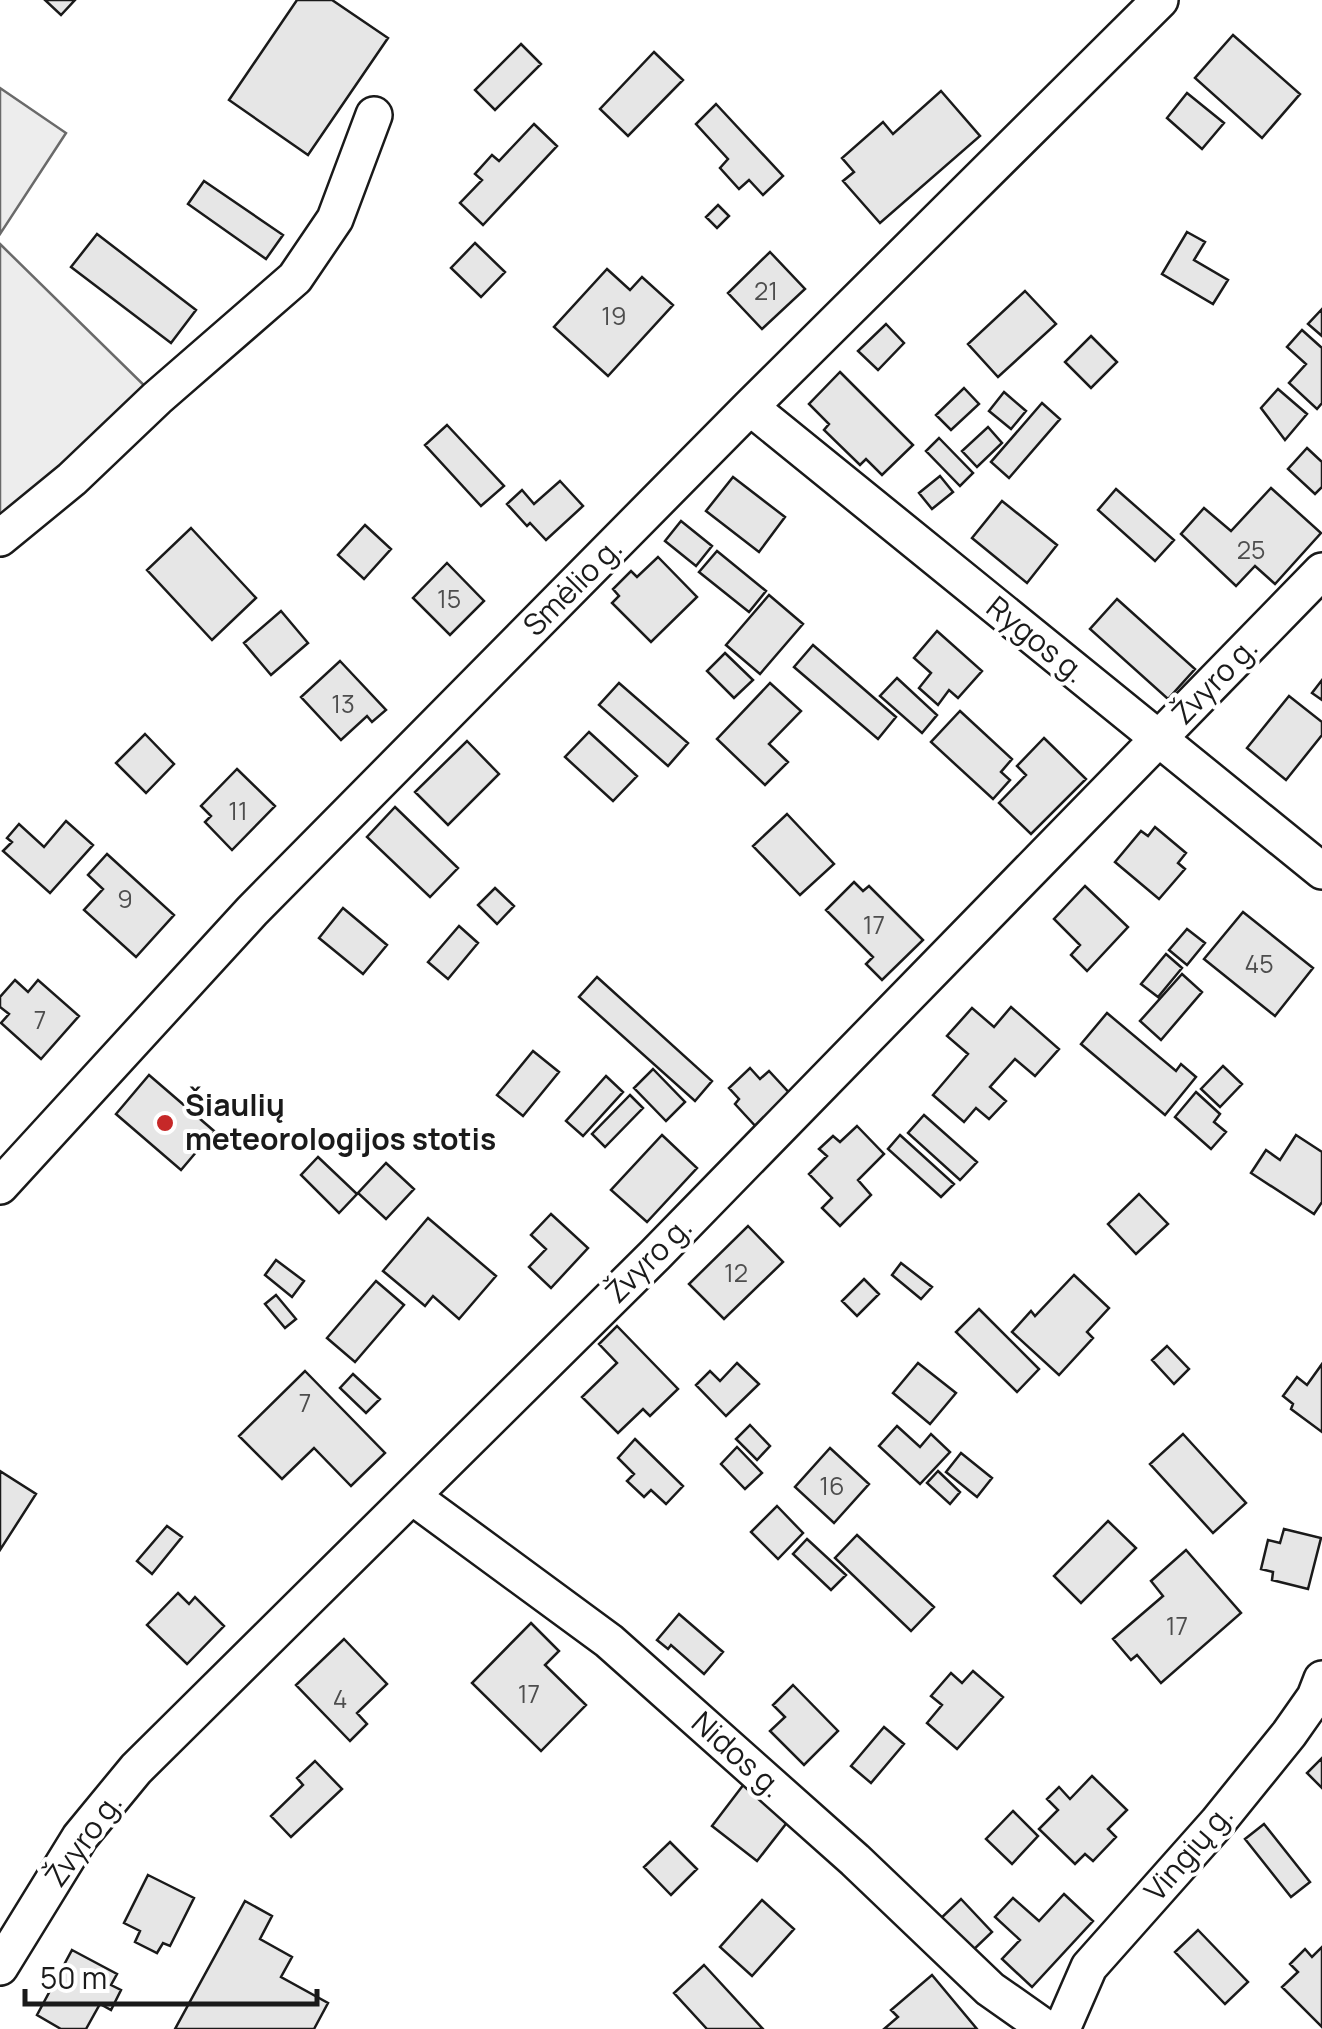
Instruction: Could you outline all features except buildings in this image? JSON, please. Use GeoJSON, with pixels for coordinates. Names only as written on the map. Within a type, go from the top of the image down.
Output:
{"type":"FeatureCollection","features":[{"type":"Feature","properties":{"kind":"street","name":"Smėlio g."},"geometry":{"type":"LineString","coordinates":[[0,1186],[252,912],[750,407],[1160,0]]}},
{"type":"Feature","properties":{"kind":"street"},"geometry":{"type":"LineString","coordinates":[[0,538],[72,480],[157,398],[295,278],[335,219],[374,116]]}},
{"type":"Feature","properties":{"kind":"street","name":"Rygos g."},"geometry":{"type":"LineString","coordinates":[[750,407],[1322,871]]}},
{"type":"Feature","properties":{"kind":"street","name":"Žvyro g."},"geometry":{"type":"LineString","coordinates":[[0,1968],[80,1836],[136,1769],[655,1255],[1322,572]]}},
{"type":"Feature","properties":{"kind":"street","name":"Nidos g."},"geometry":{"type":"LineString","coordinates":[[412,1498],[609,1640],[855,1860],[990,1989],[1047,2029]]}},
{"type":"Feature","properties":{"kind":"street","name":"Vingių g."},"geometry":{"type":"LineString","coordinates":[[1062,2029],[1088,1967],[1289,1734],[1315,1697],[1322,1679]]}},
{"type":"Feature","properties":{"kind":"shaded area"},"geometry":{"type":"Polygon","coordinates":[[[0,88],[66,133],[0,234],[0,88]]]}},
{"type":"Feature","properties":{"kind":"shaded area"},"geometry":{"type":"Polygon","coordinates":[[[0,244],[157,398],[0,538],[0,244]]]}},
{"type":"Feature","properties":{"kind":"place","name":"Šiaulių meteorologijos stotis"},"geometry":{"type":"Point","coordinates":[165,1123]}}]}
